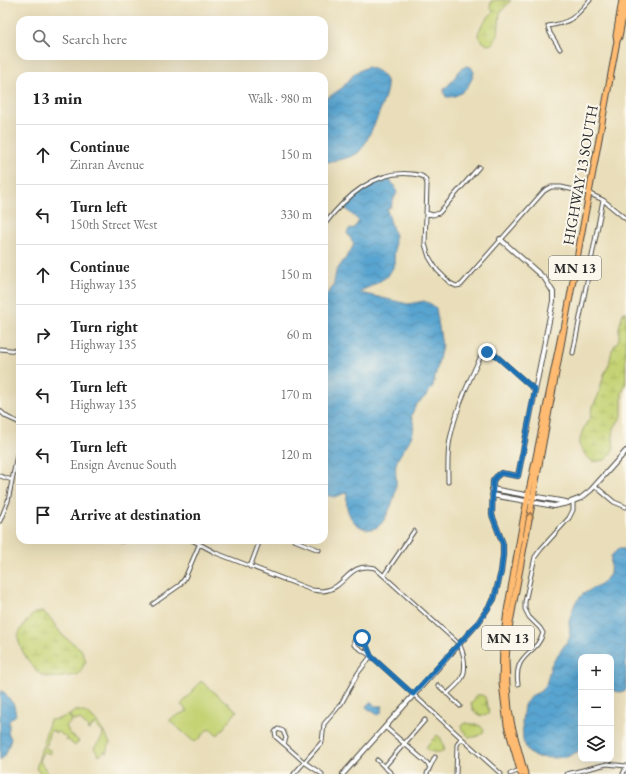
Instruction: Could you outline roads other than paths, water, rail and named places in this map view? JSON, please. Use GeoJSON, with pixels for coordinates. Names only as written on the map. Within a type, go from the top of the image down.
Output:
{"type":"FeatureCollection","features":[{"type":"Feature","properties":{"kind":"main road","name":"HIGHWAY 13 SOUTH"},"geometry":{"type":"LineString","coordinates":[[617,41],[616,36],[622,0]]}},
{"type":"Feature","properties":{"kind":"main road","name":"HIGHWAY 13 SOUTH"},"geometry":{"type":"LineString","coordinates":[[525,774],[512,726],[507,686],[506,660],[508,634],[557,350],[567,313],[588,193],[617,41],[626,2]]}},
{"type":"Feature","properties":{"kind":"main road","name":"HIGHWAY 13 SOUTH"},"geometry":{"type":"LineString","coordinates":[[520,772],[507,725],[502,669],[507,611],[530,502]]}},
{"type":"Feature","properties":{"kind":"street"},"geometry":{"type":"LineString","coordinates":[[560,49],[550,33],[548,26],[569,21],[576,16],[590,0]]}},
{"type":"Feature","properties":{"kind":"street"},"geometry":{"type":"LineString","coordinates":[[426,213],[433,215],[439,212],[479,167]]}},
{"type":"Feature","properties":{"kind":"street"},"geometry":{"type":"LineString","coordinates":[[328,220],[350,196],[379,177],[401,172],[422,175],[426,180],[427,185],[425,244],[429,257],[437,270],[450,283],[456,286],[461,284],[544,191],[551,187],[561,187],[588,193],[603,200],[626,219]]}},
{"type":"Feature","properties":{"kind":"street"},"geometry":{"type":"LineString","coordinates":[[573,353],[603,200]]}},
{"type":"Feature","properties":{"kind":"street"},"geometry":{"type":"LineString","coordinates":[[344,774],[413,694],[478,623],[494,599],[501,572],[503,544],[492,515],[493,481],[501,473],[518,476],[553,301],[553,292],[545,280],[500,239]]}},
{"type":"Feature","properties":{"kind":"street"},"geometry":{"type":"LineString","coordinates":[[0,349],[16,351]]}},
{"type":"Feature","properties":{"kind":"street"},"geometry":{"type":"LineString","coordinates":[[448,482],[448,456],[450,440],[457,411],[481,356],[487,352],[494,354],[535,390]]}},
{"type":"Feature","properties":{"kind":"street"},"geometry":{"type":"LineString","coordinates":[[0,411],[7,417],[16,421]]}},
{"type":"Feature","properties":{"kind":"street"},"geometry":{"type":"LineString","coordinates":[[492,495],[554,506],[568,503],[581,498],[595,486],[626,451]]}},
{"type":"Feature","properties":{"kind":"street"},"geometry":{"type":"LineString","coordinates":[[0,521],[8,502],[16,460]]}},
{"type":"Feature","properties":{"kind":"street"},"geometry":{"type":"LineString","coordinates":[[0,476],[12,480]]}},
{"type":"Feature","properties":{"kind":"street"},"geometry":{"type":"LineString","coordinates":[[595,486],[614,502],[626,507]]}},
{"type":"Feature","properties":{"kind":"street"},"geometry":{"type":"LineString","coordinates":[[492,489],[568,503]]}},
{"type":"Feature","properties":{"kind":"street"},"geometry":{"type":"LineString","coordinates":[[518,684],[517,668],[539,641],[543,633],[525,609],[528,586],[535,558],[541,548],[568,518],[573,510],[573,501]]}},
{"type":"Feature","properties":{"kind":"street"},"geometry":{"type":"LineString","coordinates":[[384,575],[414,531]]}},
{"type":"Feature","properties":{"kind":"street"},"geometry":{"type":"LineString","coordinates":[[250,566],[258,544]]}},
{"type":"Feature","properties":{"kind":"street"},"geometry":{"type":"LineString","coordinates":[[304,544],[319,550]]}},
{"type":"Feature","properties":{"kind":"street"},"geometry":{"type":"LineString","coordinates":[[153,604],[180,585],[185,578],[199,545],[312,590],[322,591],[338,585],[356,569],[362,566],[375,568],[459,644],[464,652],[463,676],[447,694]]}},
{"type":"Feature","properties":{"kind":"street"},"geometry":{"type":"LineString","coordinates":[[371,656],[366,643],[362,638],[359,637],[354,640],[354,645],[371,656],[501,774]]}},
{"type":"Feature","properties":{"kind":"street"},"geometry":{"type":"LineString","coordinates":[[294,774],[322,742],[324,724],[341,704],[358,673],[371,656]]}},
{"type":"Feature","properties":{"kind":"street"},"geometry":{"type":"LineString","coordinates":[[438,685],[460,706]]}},
{"type":"Feature","properties":{"kind":"street"},"geometry":{"type":"LineString","coordinates":[[384,767],[425,720]]}},
{"type":"Feature","properties":{"kind":"street"},"geometry":{"type":"LineString","coordinates":[[385,727],[405,743],[430,767]]}},
{"type":"Feature","properties":{"kind":"street"},"geometry":{"type":"LineString","coordinates":[[284,744],[286,738],[283,731],[278,729],[275,732],[276,737],[304,762],[322,774]]}},
{"type":"Feature","properties":{"kind":"street"},"geometry":{"type":"LineString","coordinates":[[456,774],[457,745],[461,738]]}},
{"type":"Feature","properties":{"kind":"street"},"geometry":{"type":"LineString","coordinates":[[427,774],[435,757]]}},
{"type":"Feature","properties":{"kind":"street"},"geometry":{"type":"LineString","coordinates":[[377,760],[392,774]]}},
{"type":"Feature","properties":{"kind":"street"},"geometry":{"type":"LineString","coordinates":[[567,774],[607,764],[626,767],[623,774]]}},
{"type":"Feature","properties":{"kind":"street"},"geometry":{"type":"LineString","coordinates":[[510,774],[520,772]]}},
{"type":"Feature","properties":{"kind":"water"},"geometry":{"type":"Polygon","coordinates":[[[466,66],[471,67],[474,72],[468,86],[456,95],[446,97],[444,89],[466,66]]]}},
{"type":"Feature","properties":{"kind":"water"},"geometry":{"type":"Polygon","coordinates":[[[367,67],[380,72],[387,84],[385,97],[372,130],[359,152],[347,158],[328,162],[328,97],[342,88],[355,73],[367,67]]]}},
{"type":"Feature","properties":{"kind":"water"},"geometry":{"type":"Polygon","coordinates":[[[381,179],[389,179],[394,185],[397,193],[391,207],[387,209],[395,236],[394,266],[388,276],[372,286],[360,291],[361,293],[408,304],[424,301],[431,304],[436,308],[442,346],[433,386],[425,397],[416,405],[411,416],[414,429],[410,440],[396,464],[396,489],[394,498],[384,520],[376,528],[371,529],[361,527],[353,521],[348,511],[346,499],[347,492],[333,497],[328,495],[328,293],[333,287],[336,271],[354,244],[347,233],[349,229],[354,228],[359,221],[344,207],[356,195],[381,179]]]}},
{"type":"Feature","properties":{"kind":"water"},"geometry":{"type":"Polygon","coordinates":[[[618,549],[626,549],[626,690],[620,692],[614,691],[614,654],[578,654],[578,752],[567,757],[535,757],[529,753],[523,741],[522,721],[524,705],[531,696],[541,691],[546,685],[551,665],[570,637],[569,621],[575,603],[583,594],[604,582],[610,574],[611,556],[618,549]]]}},
{"type":"Feature","properties":{"kind":"water"},"geometry":{"type":"Polygon","coordinates":[[[0,691],[4,692],[14,705],[16,715],[9,721],[8,732],[11,739],[5,756],[0,760],[0,691]]]}},
{"type":"Feature","properties":{"kind":"water"},"geometry":{"type":"Polygon","coordinates":[[[370,702],[375,706],[383,706],[381,713],[378,715],[367,708],[366,706],[370,702]]]}}]}
